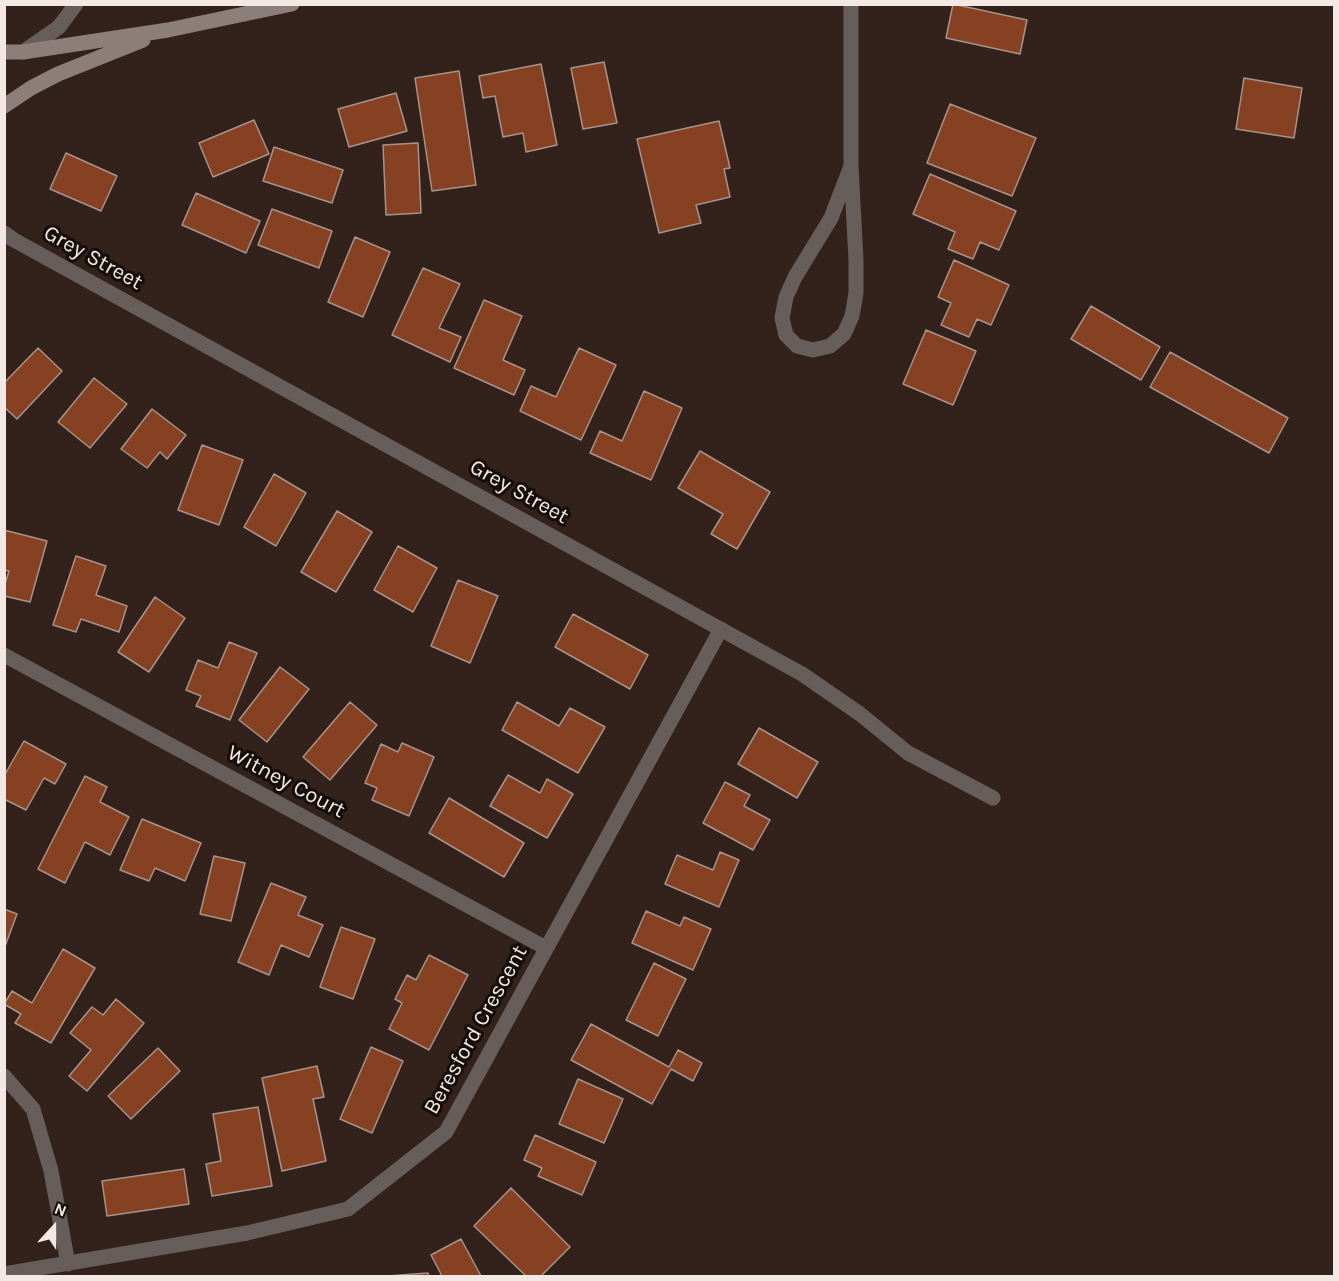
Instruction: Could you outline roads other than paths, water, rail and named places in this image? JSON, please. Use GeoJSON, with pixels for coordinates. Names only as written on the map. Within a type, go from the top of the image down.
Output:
{"type":"FeatureCollection","features":[{"type":"Feature","properties":{"kind":"main road"},"geometry":{"type":"LineString","coordinates":[[4,52],[23,52],[168,30],[292,4]]}},
{"type":"Feature","properties":{"kind":"main road"},"geometry":{"type":"LineString","coordinates":[[4,106],[58,74],[168,30]]}},
{"type":"Feature","properties":{"kind":"street"},"geometry":{"type":"LineString","coordinates":[[23,52],[59,27],[76,4]]}},
{"type":"Feature","properties":{"kind":"street"},"geometry":{"type":"LineString","coordinates":[[851,4],[851,166],[856,293],[852,316],[844,334],[830,346],[813,350],[797,346],[786,335],[782,318],[786,297],[795,277],[831,218],[851,166]]}},
{"type":"Feature","properties":{"kind":"street","name":"Grey Street"},"geometry":{"type":"LineString","coordinates":[[8,237],[802,674],[860,714],[908,753],[993,798]]}},
{"type":"Feature","properties":{"kind":"street","name":"Beresford Crescent"},"geometry":{"type":"LineString","coordinates":[[4,1274],[247,1233],[348,1209],[447,1132],[721,629]]}},
{"type":"Feature","properties":{"kind":"street","name":"Witney Court"},"geometry":{"type":"LineString","coordinates":[[4,655],[546,948]]}},
{"type":"Feature","properties":{"kind":"street"},"geometry":{"type":"LineString","coordinates":[[4,1076],[33,1109],[51,1171],[68,1264]]}}]}
